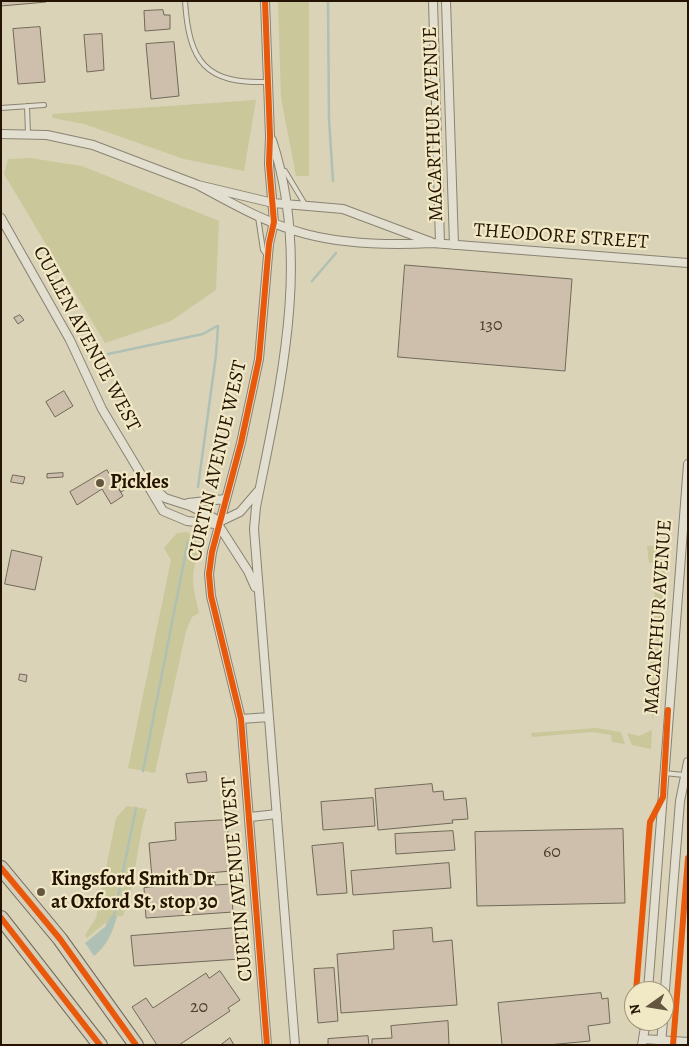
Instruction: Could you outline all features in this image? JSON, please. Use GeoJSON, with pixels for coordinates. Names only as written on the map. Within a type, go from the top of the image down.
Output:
{"type":"FeatureCollection","features":[{"type":"Feature","properties":{"kind":"highway"},"geometry":{"type":"LineString","coordinates":[[1,868],[60,939],[136,1045]]}},
{"type":"Feature","properties":{"kind":"highway"},"geometry":{"type":"LineString","coordinates":[[1,918],[100,1045]]}},
{"type":"Feature","properties":{"kind":"street","name":"CURTIN AVENUE WEST"},"geometry":{"type":"LineString","coordinates":[[265,1],[270,136],[269,164],[274,222],[268,257],[258,359],[241,443],[218,523],[209,580],[241,719],[268,1045]]}},
{"type":"Feature","properties":{"kind":"street","name":"MACARTHUR AVENUE"},"geometry":{"type":"LineString","coordinates":[[433,1],[436,243]]}},
{"type":"Feature","properties":{"kind":"street","name":"MACARTHUR AVENUE"},"geometry":{"type":"LineString","coordinates":[[446,1],[454,245]]}},
{"type":"Feature","properties":{"kind":"street","name":"THEODORE STREET"},"geometry":{"type":"LineString","coordinates":[[1,134],[47,135],[93,145],[198,185],[257,215],[290,229],[330,238],[397,243],[436,243],[688,263]]}},
{"type":"Feature","properties":{"kind":"street","name":"CURTIN AVENUE WEST"},"geometry":{"type":"LineString","coordinates":[[270,136],[287,205],[290,229],[290,311],[288,340],[254,528],[258,599],[295,1045]]}},
{"type":"Feature","properties":{"kind":"street","name":"THEODORE STREET"},"geometry":{"type":"LineString","coordinates":[[198,185],[273,203],[345,210],[436,243]]}},
{"type":"Feature","properties":{"kind":"street","name":"CULLEN AVENUE WEST"},"geometry":{"type":"LineString","coordinates":[[1,218],[70,340],[102,409],[166,514],[196,523],[218,523]]}},
{"type":"Feature","properties":{"kind":"street","name":"MACARTHUR AVENUE"},"geometry":{"type":"LineString","coordinates":[[649,981],[685,525],[688,464]]}},
{"type":"Feature","properties":{"kind":"street","name":"CULLEN AVENUE WEST"},"geometry":{"type":"LineString","coordinates":[[143,475],[162,496],[206,513],[218,523],[251,577],[258,599]]}},
{"type":"Feature","properties":{"kind":"street"},"geometry":{"type":"LineString","coordinates":[[218,523],[243,509],[255,496],[261,484]]}},
{"type":"Feature","properties":{"kind":"street"},"geometry":{"type":"LineString","coordinates":[[176,501],[193,503],[225,499]]}},
{"type":"Feature","properties":{"kind":"street"},"geometry":{"type":"LineString","coordinates":[[241,719],[269,717]]}},
{"type":"Feature","properties":{"kind":"street"},"geometry":{"type":"LineString","coordinates":[[666,981],[680,801],[688,762]]}},
{"type":"Feature","properties":{"kind":"street","name":"CURTIN AVENUE WEST"},"geometry":{"type":"LineString","coordinates":[[250,816],[277,814]]}},
{"type":"Feature","properties":{"kind":"street"},"geometry":{"type":"LineString","coordinates":[[643,1042],[688,1042]]}},
{"type":"Feature","properties":{"kind":"lane"},"geometry":{"type":"LineString","coordinates":[[185,1],[190,38],[195,52],[210,69],[226,80],[268,82]]}},
{"type":"Feature","properties":{"kind":"lane"},"geometry":{"type":"LineString","coordinates":[[1,108],[44,105]]}},
{"type":"Feature","properties":{"kind":"lane"},"geometry":{"type":"LineString","coordinates":[[27,106],[28,134]]}},
{"type":"Feature","properties":{"kind":"lane"},"geometry":{"type":"LineString","coordinates":[[279,169],[285,171],[307,207]]}},
{"type":"Feature","properties":{"kind":"lane"},"geometry":{"type":"LineString","coordinates":[[257,215],[263,250],[268,257]]}},
{"type":"Feature","properties":{"kind":"lane"},"geometry":{"type":"LineString","coordinates":[[664,773],[685,775]]}},
{"type":"Feature","properties":{"kind":"shaded area"},"geometry":{"type":"Polygon","coordinates":[[[278,1],[309,1],[309,176],[296,176],[281,98],[278,1]]]}},
{"type":"Feature","properties":{"kind":"shaded area"},"geometry":{"type":"Polygon","coordinates":[[[256,100],[244,171],[184,159],[84,124],[53,118],[52,114],[256,100]]]}},
{"type":"Feature","properties":{"kind":"shaded area"},"geometry":{"type":"Polygon","coordinates":[[[30,158],[82,166],[219,221],[216,290],[171,321],[105,343],[4,174],[8,159],[30,158]]]}},
{"type":"Feature","properties":{"kind":"shaded area"},"geometry":{"type":"Polygon","coordinates":[[[187,532],[194,538],[199,548],[193,578],[199,613],[192,617],[186,631],[155,773],[128,768],[171,560],[164,548],[177,533],[187,532]]]}},
{"type":"Feature","properties":{"kind":"shaded area"},"geometry":{"type":"Polygon","coordinates":[[[667,545],[662,607],[654,607],[656,563],[649,563],[647,546],[667,545]]]}},
{"type":"Feature","properties":{"kind":"shaded area"},"geometry":{"type":"Polygon","coordinates":[[[661,615],[652,719],[653,697],[650,662],[653,661],[654,616],[661,615]]]}},
{"type":"Feature","properties":{"kind":"shaded area"},"geometry":{"type":"Polygon","coordinates":[[[596,728],[621,732],[625,744],[612,742],[611,735],[592,732],[532,737],[531,733],[596,728]]]}},
{"type":"Feature","properties":{"kind":"shaded area"},"geometry":{"type":"Polygon","coordinates":[[[652,730],[651,749],[632,745],[627,733],[639,736],[652,730]]]}},
{"type":"Feature","properties":{"kind":"shaded area"},"geometry":{"type":"Polygon","coordinates":[[[127,806],[147,809],[128,903],[123,916],[111,917],[107,924],[105,923],[87,938],[85,935],[96,918],[116,818],[127,806]]]}},
{"type":"Feature","properties":{"kind":"shaded area"},"geometry":{"type":"Polygon","coordinates":[[[111,916],[117,916],[111,933],[105,944],[94,956],[85,943],[105,927],[111,916]]]}},
{"type":"Feature","properties":{"kind":"building"},"geometry":{"type":"Polygon","coordinates":[[[1,1],[46,1],[46,2],[1,6],[1,1]]]}},
{"type":"Feature","properties":{"kind":"building"},"geometry":{"type":"Polygon","coordinates":[[[163,10],[164,15],[170,15],[170,29],[145,31],[144,11],[163,10]]]}},
{"type":"Feature","properties":{"kind":"building"},"geometry":{"type":"Polygon","coordinates":[[[40,27],[45,82],[18,84],[13,29],[40,27]]]}},
{"type":"Feature","properties":{"kind":"building"},"geometry":{"type":"Polygon","coordinates":[[[102,34],[104,70],[87,72],[84,35],[102,34]]]}},
{"type":"Feature","properties":{"kind":"building"},"geometry":{"type":"Polygon","coordinates":[[[174,42],[179,96],[151,99],[146,44],[174,42]]]}},
{"type":"Feature","properties":{"kind":"building"},"geometry":{"type":"Polygon","coordinates":[[[405,265],[572,279],[565,371],[398,357],[405,265]]]}},
{"type":"Feature","properties":{"kind":"building"},"geometry":{"type":"Polygon","coordinates":[[[20,315],[24,320],[18,324],[14,318],[20,315]]]}},
{"type":"Feature","properties":{"kind":"building"},"geometry":{"type":"Polygon","coordinates":[[[64,391],[73,406],[55,417],[46,402],[64,391]]]}},
{"type":"Feature","properties":{"kind":"building","name":"Pickles"},"geometry":{"type":"Polygon","coordinates":[[[107,470],[123,496],[111,504],[102,489],[77,505],[70,492],[107,470]]]}},
{"type":"Feature","properties":{"kind":"building"},"geometry":{"type":"Polygon","coordinates":[[[63,473],[63,477],[47,478],[47,474],[63,473]]]}},
{"type":"Feature","properties":{"kind":"building"},"geometry":{"type":"Polygon","coordinates":[[[117,474],[126,489],[121,492],[112,477],[117,474]]]}},
{"type":"Feature","properties":{"kind":"building"},"geometry":{"type":"Polygon","coordinates":[[[13,475],[25,477],[23,484],[11,482],[13,475]]]}},
{"type":"Feature","properties":{"kind":"building"},"geometry":{"type":"Polygon","coordinates":[[[12,550],[42,557],[35,590],[5,584],[12,550]]]}},
{"type":"Feature","properties":{"kind":"building"},"geometry":{"type":"Polygon","coordinates":[[[20,674],[27,675],[26,682],[19,680],[20,674]]]}},
{"type":"Feature","properties":{"kind":"building"},"geometry":{"type":"Polygon","coordinates":[[[206,772],[207,781],[188,783],[186,774],[206,772]]]}},
{"type":"Feature","properties":{"kind":"building"},"geometry":{"type":"Polygon","coordinates":[[[432,784],[433,792],[443,791],[444,800],[466,798],[468,819],[452,820],[453,823],[378,830],[375,789],[432,784]]]}},
{"type":"Feature","properties":{"kind":"building"},"geometry":{"type":"Polygon","coordinates":[[[373,798],[375,826],[323,830],[321,802],[373,798]]]}},
{"type":"Feature","properties":{"kind":"building"},"geometry":{"type":"Polygon","coordinates":[[[227,820],[231,871],[152,878],[149,843],[176,840],[175,823],[227,820]]]}},
{"type":"Feature","properties":{"kind":"building"},"geometry":{"type":"Polygon","coordinates":[[[623,829],[625,903],[477,906],[475,832],[623,829]]]}},
{"type":"Feature","properties":{"kind":"building"},"geometry":{"type":"Polygon","coordinates":[[[453,831],[455,850],[396,854],[395,834],[453,831]]]}},
{"type":"Feature","properties":{"kind":"building"},"geometry":{"type":"Polygon","coordinates":[[[343,843],[347,893],[317,895],[312,846],[343,843]]]}},
{"type":"Feature","properties":{"kind":"building"},"geometry":{"type":"Polygon","coordinates":[[[449,863],[451,888],[353,895],[351,871],[449,863]]]}},
{"type":"Feature","properties":{"kind":"building"},"geometry":{"type":"Polygon","coordinates":[[[215,882],[215,885],[231,884],[233,912],[146,918],[144,888],[215,882]]]}},
{"type":"Feature","properties":{"kind":"building"},"geometry":{"type":"Polygon","coordinates":[[[237,928],[240,959],[134,966],[131,936],[237,928]]]}},
{"type":"Feature","properties":{"kind":"building"},"geometry":{"type":"Polygon","coordinates":[[[432,928],[433,942],[452,940],[457,1005],[341,1013],[337,954],[394,949],[393,931],[432,928]]]}},
{"type":"Feature","properties":{"kind":"building"},"geometry":{"type":"Polygon","coordinates":[[[334,968],[338,1021],[318,1023],[314,969],[334,968]]]}},
{"type":"Feature","properties":{"kind":"building"},"geometry":{"type":"Polygon","coordinates":[[[220,971],[240,1000],[228,1008],[230,1011],[179,1045],[157,1045],[132,1007],[146,998],[153,1008],[206,973],[209,978],[220,971]]]}},
{"type":"Feature","properties":{"kind":"building"},"geometry":{"type":"Polygon","coordinates":[[[601,993],[602,999],[608,998],[610,1023],[588,1026],[590,1041],[548,1045],[502,1045],[498,1003],[601,993]]]}},
{"type":"Feature","properties":{"kind":"building"},"geometry":{"type":"Polygon","coordinates":[[[448,1021],[449,1045],[372,1045],[372,1039],[392,1038],[391,1026],[448,1021]]]}},
{"type":"Feature","properties":{"kind":"building"},"geometry":{"type":"Polygon","coordinates":[[[368,1036],[369,1045],[328,1045],[328,1039],[368,1036]]]}},
{"type":"Feature","properties":{"kind":"building"},"geometry":{"type":"Polygon","coordinates":[[[230,1038],[234,1045],[221,1045],[230,1038]]]}},
{"type":"Feature","properties":{"kind":"waterway"},"geometry":{"type":"LineString","coordinates":[[328,1],[329,119],[333,181]]}},
{"type":"Feature","properties":{"kind":"waterway"},"geometry":{"type":"LineString","coordinates":[[312,281],[336,253]]}},
{"type":"Feature","properties":{"kind":"waterway"},"geometry":{"type":"LineString","coordinates":[[108,354],[203,334],[217,326]]}},
{"type":"Feature","properties":{"kind":"waterway"},"geometry":{"type":"LineString","coordinates":[[198,487],[216,355],[218,326]]}},
{"type":"Feature","properties":{"kind":"waterway"},"geometry":{"type":"LineString","coordinates":[[143,771],[188,541]]}},
{"type":"Feature","properties":{"kind":"waterway"},"geometry":{"type":"LineString","coordinates":[[114,916],[136,808]]}},
{"type":"Feature","properties":{"kind":"cycle path"},"geometry":{"type":"LineString","coordinates":[[265,1],[270,136],[269,164],[274,222],[269,244],[259,359],[241,443],[212,552],[209,574],[211,596],[241,719],[267,1045]]}},
{"type":"Feature","properties":{"kind":"cycle path"},"geometry":{"type":"LineString","coordinates":[[637,981],[650,822],[663,797],[668,710]]}},
{"type":"Feature","properties":{"kind":"cycle path"},"geometry":{"type":"LineString","coordinates":[[673,1045],[688,858]]}},
{"type":"Feature","properties":{"kind":"cycle path"},"geometry":{"type":"LineString","coordinates":[[1,868],[60,939],[136,1045]]}},
{"type":"Feature","properties":{"kind":"cycle path"},"geometry":{"type":"LineString","coordinates":[[1,918],[100,1045]]}},
{"type":"Feature","properties":{"kind":"place","name":"Pickles"},"geometry":{"type":"Point","coordinates":[100,483]}},
{"type":"Feature","properties":{"kind":"place","name":"Kingsford Smith Dr at Oxford St, stop 30"},"geometry":{"type":"Point","coordinates":[41,892]}}]}
